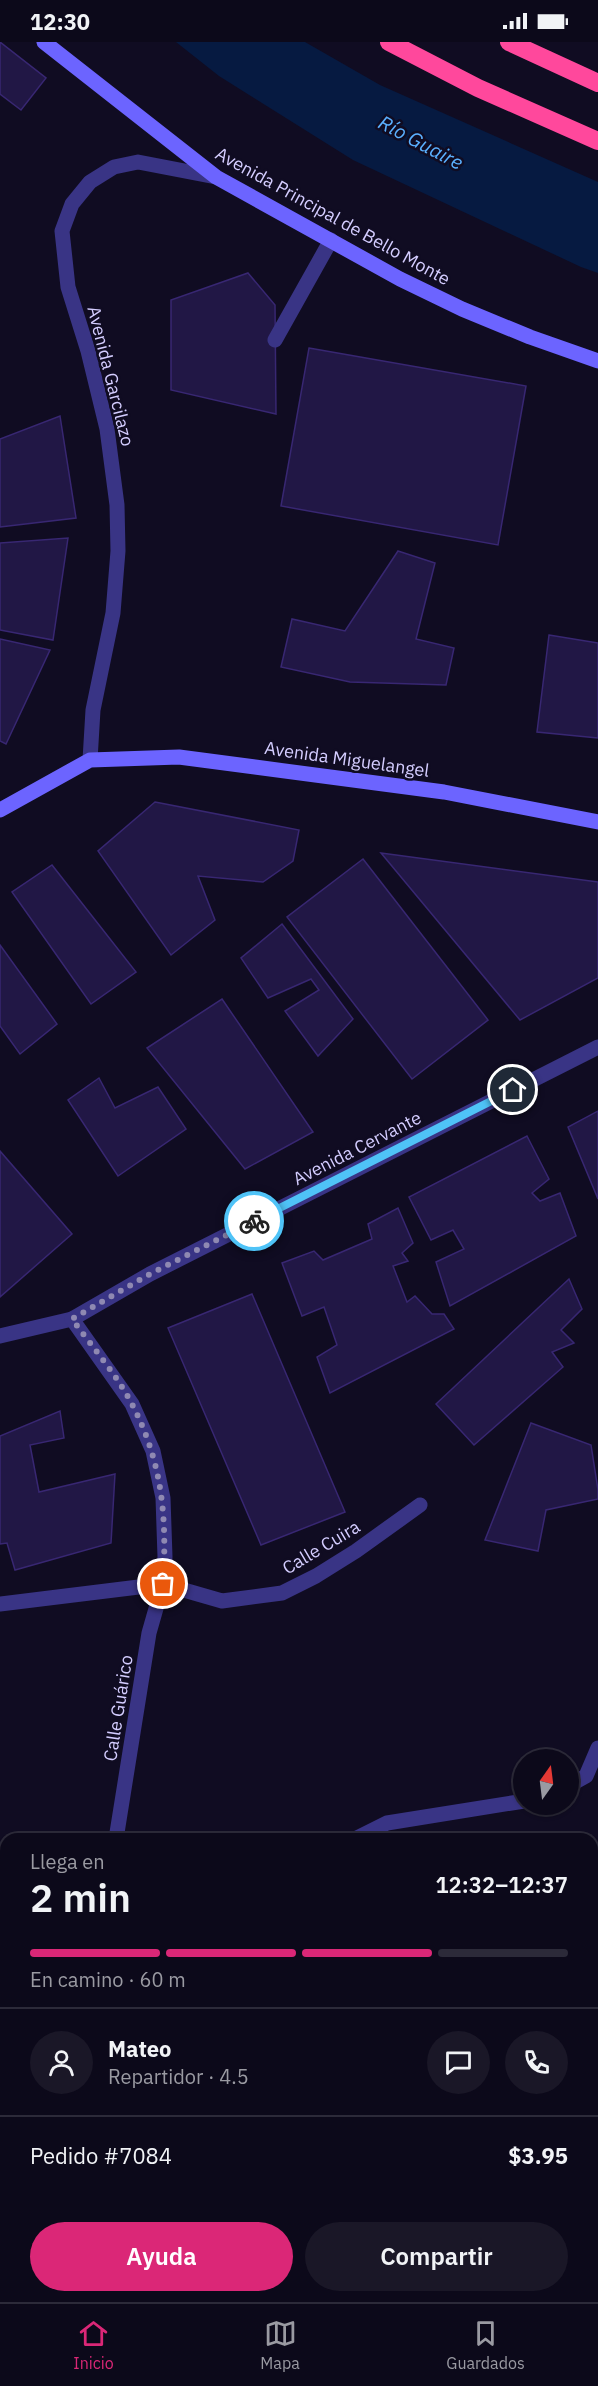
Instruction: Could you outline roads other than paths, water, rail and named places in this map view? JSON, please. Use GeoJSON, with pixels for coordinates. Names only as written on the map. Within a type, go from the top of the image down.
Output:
{"type":"FeatureCollection","features":[{"type":"Feature","properties":{"kind":"highway"},"geometry":{"type":"LineString","coordinates":[[389,42],[478,88],[598,141]]}},
{"type":"Feature","properties":{"kind":"highway"},"geometry":{"type":"LineString","coordinates":[[509,42],[598,84]]}},
{"type":"Feature","properties":{"kind":"street","name":"Avenida Principal de Bello Monte"},"geometry":{"type":"LineString","coordinates":[[44,42],[216,177],[400,279],[462,309],[530,337],[598,361]]}},
{"type":"Feature","properties":{"kind":"street","name":"Avenida Garcilazo"},"geometry":{"type":"LineString","coordinates":[[90,760],[93,710],[113,613],[118,551],[117,506],[107,429],[88,351],[68,287],[62,231],[72,204],[90,182],[114,167],[138,162],[216,177]]}},
{"type":"Feature","properties":{"kind":"street"},"geometry":{"type":"LineString","coordinates":[[275,340],[331,240]]}},
{"type":"Feature","properties":{"kind":"street","name":"Avenida Miguelangel"},"geometry":{"type":"LineString","coordinates":[[90,760],[179,757],[444,792],[598,822]]}},
{"type":"Feature","properties":{"kind":"street"},"geometry":{"type":"LineString","coordinates":[[0,810],[90,760]]}},
{"type":"Feature","properties":{"kind":"street","name":"Avenida Cervante"},"geometry":{"type":"LineString","coordinates":[[0,1335],[72,1319],[150,1274],[598,1047]]}},
{"type":"Feature","properties":{"kind":"street","name":"Calle Guárico"},"geometry":{"type":"LineString","coordinates":[[72,1319],[132,1404],[153,1450],[163,1497],[165,1557],[163,1584],[149,1633],[117,1833]]}},
{"type":"Feature","properties":{"kind":"street","name":"Calle Cuira"},"geometry":{"type":"LineString","coordinates":[[163,1584],[222,1601],[282,1593],[316,1576],[346,1557],[420,1505]]}},
{"type":"Feature","properties":{"kind":"street"},"geometry":{"type":"LineString","coordinates":[[0,1604],[163,1584]]}},
{"type":"Feature","properties":{"kind":"street"},"geometry":{"type":"LineString","coordinates":[[579,1780],[586,1776],[598,1748]]}},
{"type":"Feature","properties":{"kind":"street"},"geometry":{"type":"LineString","coordinates":[[367,1833],[387,1823],[513,1803]]}},
{"type":"Feature","properties":{"kind":"water","name":"Río Guaire"},"geometry":{"type":"Polygon","coordinates":[[[176,42],[305,42],[380,85],[598,182],[598,273],[353,160],[219,76],[176,42]]]}}]}
